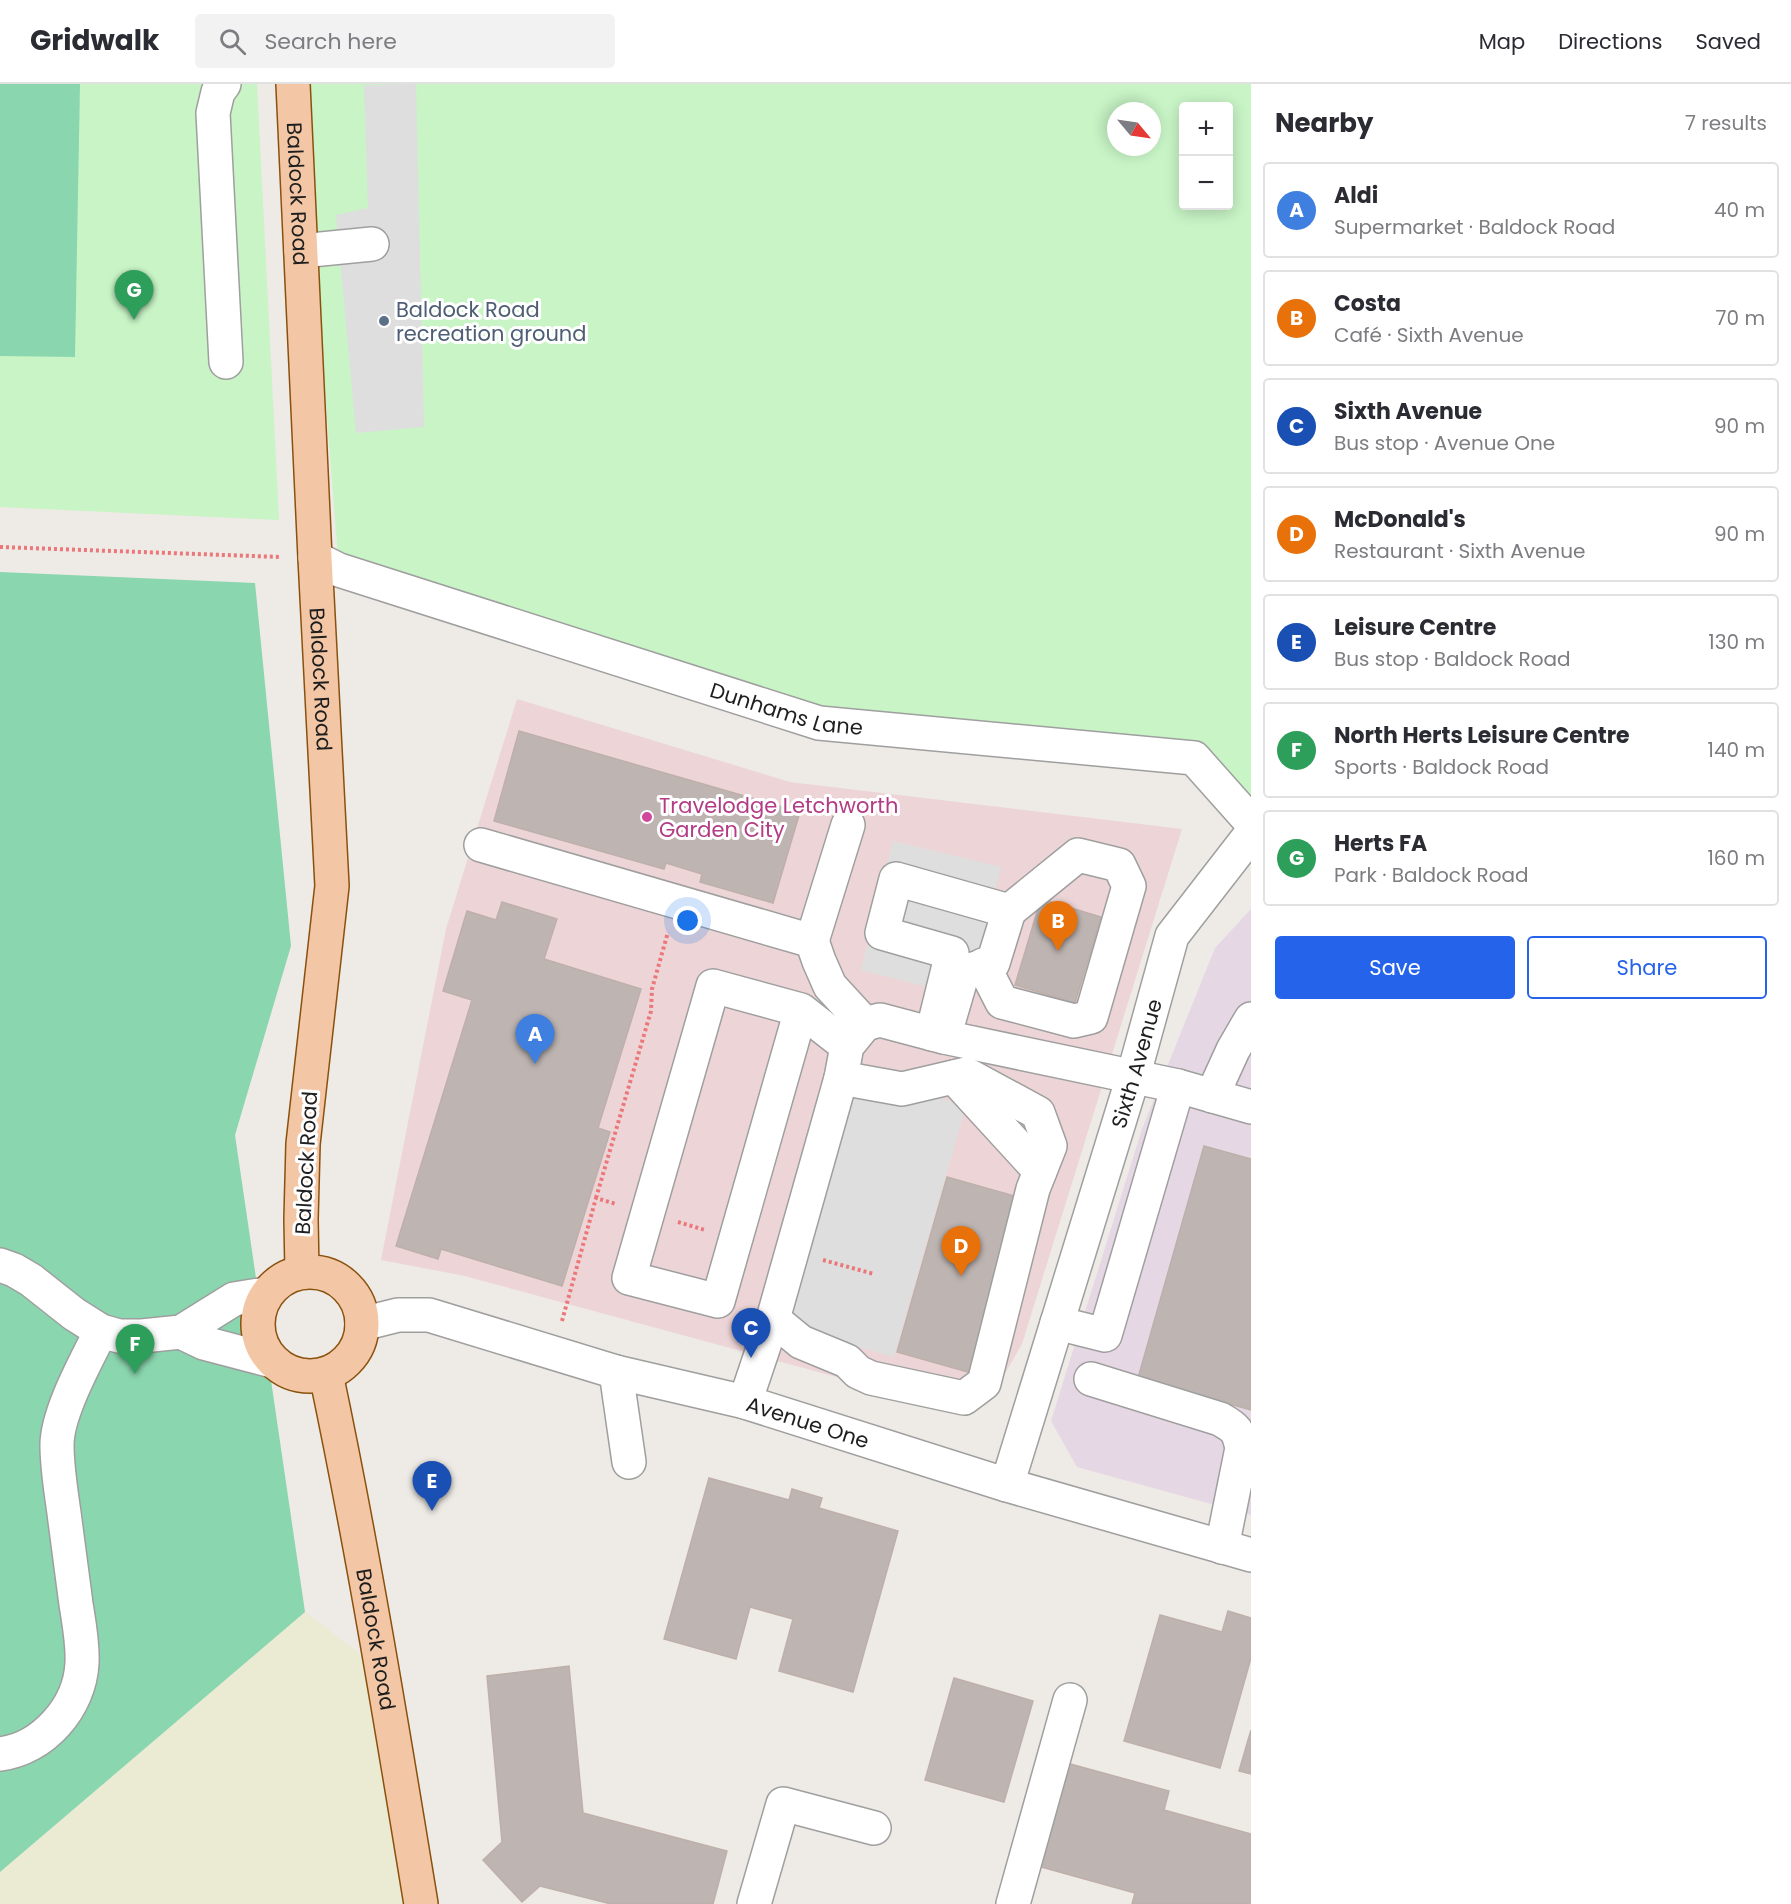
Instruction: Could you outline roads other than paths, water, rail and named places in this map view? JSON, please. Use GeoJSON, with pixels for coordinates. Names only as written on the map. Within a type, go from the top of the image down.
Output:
{"type":"FeatureCollection","features":[{"type":"Feature","properties":{"kind":"main road","name":"Baldock Road"},"geometry":{"type":"LineString","coordinates":[[293,84],[332,886],[303,1144],[302,1272]]}},
{"type":"Feature","properties":{"kind":"main road"},"geometry":{"type":"LineString","coordinates":[[302,1272],[320,1272],[337,1279],[350,1290],[360,1307],[362,1324],[360,1341],[352,1355],[340,1367],[326,1374],[307,1377],[288,1372],[272,1361],[262,1346],[257,1329],[259,1311],[266,1294],[288,1276],[302,1272]]}},
{"type":"Feature","properties":{"kind":"main road","name":"Baldock Road"},"geometry":{"type":"LineString","coordinates":[[326,1374],[349,1483],[422,1904]]}},
{"type":"Feature","properties":{"kind":"street"},"geometry":{"type":"LineString","coordinates":[[224,84],[218,92],[213,113],[226,363]]}},
{"type":"Feature","properties":{"kind":"street"},"geometry":{"type":"LineString","coordinates":[[301,251],[372,244]]}},
{"type":"Feature","properties":{"kind":"street","name":"Dunhams Lane"},"geometry":{"type":"LineString","coordinates":[[315,558],[339,570],[819,723],[1194,758],[1251,822]]}},
{"type":"Feature","properties":{"kind":"street"},"geometry":{"type":"LineString","coordinates":[[848,825],[812,941],[830,986],[856,1035]]}},
{"type":"Feature","properties":{"kind":"street","name":"Sixth Avenue"},"geometry":{"type":"LineString","coordinates":[[1007,1485],[1133,1077],[1172,936],[1251,834]]}},
{"type":"Feature","properties":{"kind":"street"},"geometry":{"type":"LineString","coordinates":[[481,846],[812,941]]}},
{"type":"Feature","properties":{"kind":"street"},"geometry":{"type":"LineString","coordinates":[[938,1036],[963,972],[983,965],[993,963],[1009,911],[1078,855],[1119,865],[1129,886],[1091,1017],[1074,1021],[1002,1002],[983,965]]}},
{"type":"Feature","properties":{"kind":"street"},"geometry":{"type":"LineString","coordinates":[[938,1036],[952,953],[882,933],[896,879],[1009,911]]}},
{"type":"Feature","properties":{"kind":"street"},"geometry":{"type":"LineString","coordinates":[[801,1010],[718,1301],[629,1278],[713,986],[801,1010],[856,1035]]}},
{"type":"Feature","properties":{"kind":"street"},"geometry":{"type":"LineString","coordinates":[[1212,1096],[1233,1050],[1251,1019]]}},
{"type":"Feature","properties":{"kind":"street"},"geometry":{"type":"LineString","coordinates":[[745,1402],[773,1319],[841,1078],[856,1035],[880,1020],[938,1036],[1178,1086],[1251,1107]]}},
{"type":"Feature","properties":{"kind":"street"},"geometry":{"type":"LineString","coordinates":[[773,1319],[801,1342],[847,1361],[858,1372],[871,1378],[964,1398],[984,1383],[1033,1189],[1040,1171],[954,1077],[902,1089],[841,1078]]}},
{"type":"Feature","properties":{"kind":"street"},"geometry":{"type":"LineString","coordinates":[[1057,1323],[1105,1335],[1178,1086]]}},
{"type":"Feature","properties":{"kind":"street"},"geometry":{"type":"LineString","coordinates":[[0,1265],[31,1280],[74,1314],[101,1331],[119,1336],[181,1332],[234,1299],[266,1294]]}},
{"type":"Feature","properties":{"kind":"street","name":"Avenue One"},"geometry":{"type":"LineString","coordinates":[[362,1324],[398,1315],[429,1316],[616,1372],[745,1402],[1007,1485],[1236,1551]]}},
{"type":"Feature","properties":{"kind":"street"},"geometry":{"type":"LineString","coordinates":[[0,1754],[13,1752],[33,1743],[45,1734],[61,1719],[77,1686],[82,1665],[81,1637],[59,1478],[57,1443],[64,1410],[101,1331]]}},
{"type":"Feature","properties":{"kind":"street"},"geometry":{"type":"LineString","coordinates":[[181,1332],[204,1343],[272,1361]]}},
{"type":"Feature","properties":{"kind":"street"},"geometry":{"type":"LineString","coordinates":[[616,1372],[629,1462]]}},
{"type":"Feature","properties":{"kind":"street"},"geometry":{"type":"LineString","coordinates":[[1091,1379],[1220,1419],[1238,1432],[1242,1448],[1236,1551]]}},
{"type":"Feature","properties":{"kind":"street"},"geometry":{"type":"LineString","coordinates":[[1013,1904],[1070,1700]]}},
{"type":"Feature","properties":{"kind":"street"},"geometry":{"type":"LineString","coordinates":[[754,1904],[783,1804],[874,1828]]}},
{"type":"Feature","properties":{"kind":"place","name":"Herts FA"},"geometry":{"type":"Point","coordinates":[134,320]}},
{"type":"Feature","properties":{"kind":"place","name":"Baldock Road recreation ground"},"geometry":{"type":"Point","coordinates":[384,321]}},
{"type":"Feature","properties":{"kind":"place","name":"Travelodge Letchworth Garden City"},"geometry":{"type":"Point","coordinates":[647,817]}},
{"type":"Feature","properties":{"kind":"place","name":"Costa"},"geometry":{"type":"Point","coordinates":[1058,951]}},
{"type":"Feature","properties":{"kind":"place","name":"Aldi"},"geometry":{"type":"Point","coordinates":[535,1064]}},
{"type":"Feature","properties":{"kind":"place","name":"McDonald's"},"geometry":{"type":"Point","coordinates":[961,1276]}},
{"type":"Feature","properties":{"kind":"place","name":"Sixth Avenue"},"geometry":{"type":"Point","coordinates":[751,1358]}},
{"type":"Feature","properties":{"kind":"place","name":"North Herts Leisure Centre"},"geometry":{"type":"Point","coordinates":[135,1374]}},
{"type":"Feature","properties":{"kind":"place","name":"Leisure Centre"},"geometry":{"type":"Point","coordinates":[432,1511]}}]}
